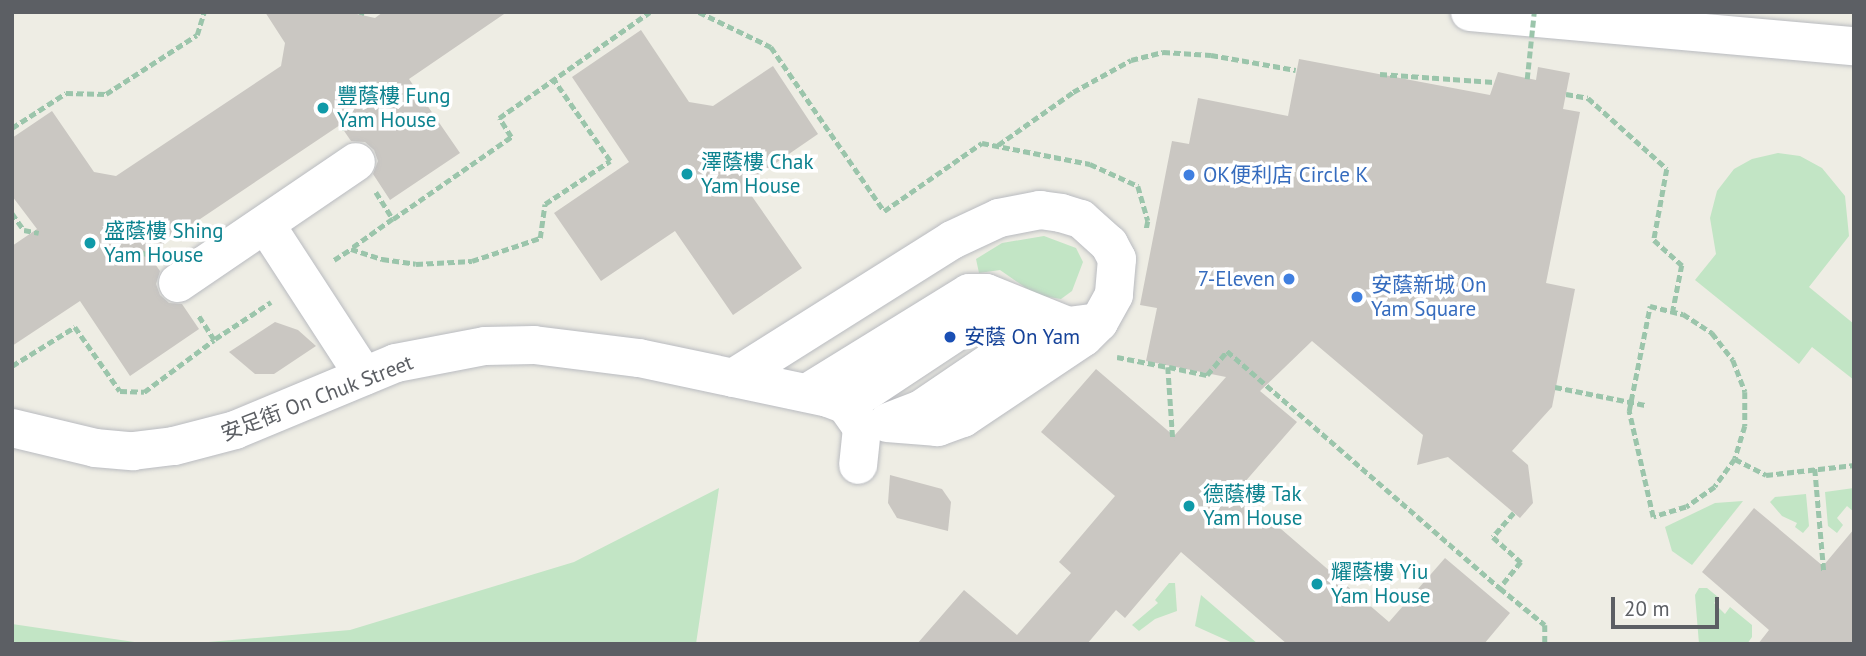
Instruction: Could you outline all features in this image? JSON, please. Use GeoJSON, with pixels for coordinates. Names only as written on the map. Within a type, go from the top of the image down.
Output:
{"type":"FeatureCollection","features":[{"type":"Feature","properties":{"kind":"street"},"geometry":{"type":"LineString","coordinates":[[1469,12],[1854,46]]}},
{"type":"Feature","properties":{"kind":"street"},"geometry":{"type":"LineString","coordinates":[[178,284],[356,162]]}},
{"type":"Feature","properties":{"kind":"street"},"geometry":{"type":"LineString","coordinates":[[733,378],[952,240],[1018,213],[1061,213],[1081,219],[1109,244],[1118,277],[1082,327]]}},
{"type":"Feature","properties":{"kind":"street"},"geometry":{"type":"LineString","coordinates":[[265,225],[364,376]]}},
{"type":"Feature","properties":{"kind":"street"},"geometry":{"type":"LineString","coordinates":[[807,393],[969,293],[995,296],[1082,327]]}},
{"type":"Feature","properties":{"kind":"street"},"geometry":{"type":"LineString","coordinates":[[858,465],[865,419],[979,317],[996,312],[1082,327]]}},
{"type":"Feature","properties":{"kind":"street","name":"安足街 On Chuk Street"},"geometry":{"type":"LineString","coordinates":[[12,428],[95,448],[133,451],[174,446],[235,430],[396,363],[441,354],[534,345],[639,358],[807,393],[865,419],[938,427],[963,418],[1071,347],[1082,327]]}},
{"type":"Feature","properties":{"kind":"path"},"geometry":{"type":"LineString","coordinates":[[12,128],[66,93],[106,94],[197,35],[204,12]]}},
{"type":"Feature","properties":{"kind":"path"},"geometry":{"type":"LineString","coordinates":[[393,219],[512,137],[499,118],[650,12]]}},
{"type":"Feature","properties":{"kind":"path"},"geometry":{"type":"LineString","coordinates":[[699,12],[771,47],[884,211],[982,143],[1090,164],[1138,186],[1148,221],[1145,235]]}},
{"type":"Feature","properties":{"kind":"path"},"geometry":{"type":"LineString","coordinates":[[1527,79],[1534,12]]}},
{"type":"Feature","properties":{"kind":"path"},"geometry":{"type":"LineString","coordinates":[[998,145],[1073,92],[1131,60],[1163,52],[1211,55],[1296,70]]}},
{"type":"Feature","properties":{"kind":"path"},"geometry":{"type":"LineString","coordinates":[[1380,75],[1494,82]]}},
{"type":"Feature","properties":{"kind":"path"},"geometry":{"type":"LineString","coordinates":[[1566,94],[1588,98],[1667,170],[1654,240],[1682,265],[1673,311]]}},
{"type":"Feature","properties":{"kind":"path"},"geometry":{"type":"LineString","coordinates":[[13,218],[24,230],[39,233]]}},
{"type":"Feature","properties":{"kind":"path"},"geometry":{"type":"LineString","coordinates":[[1650,306],[1673,311],[1712,332],[1733,360],[1745,392],[1745,426],[1735,459],[1715,487],[1686,507],[1653,517],[1629,411],[1631,401],[1650,306]]}},
{"type":"Feature","properties":{"kind":"path"},"geometry":{"type":"LineString","coordinates":[[1082,327],[1121,358]]}},
{"type":"Feature","properties":{"kind":"path"},"geometry":{"type":"LineString","coordinates":[[1169,366],[1207,375],[1227,351],[1545,625],[1545,644]]}},
{"type":"Feature","properties":{"kind":"path"},"geometry":{"type":"LineString","coordinates":[[1555,387],[1645,405]]}},
{"type":"Feature","properties":{"kind":"path"},"geometry":{"type":"LineString","coordinates":[[1735,459],[1766,475],[1854,465]]}},
{"type":"Feature","properties":{"kind":"path"},"geometry":{"type":"LineString","coordinates":[[1815,469],[1824,572]]}},
{"type":"Feature","properties":{"kind":"path"},"geometry":{"type":"LineString","coordinates":[[1500,588],[1521,562],[1493,537],[1514,513]]}},
{"type":"Feature","properties":{"kind":"green space"},"geometry":{"type":"Polygon","coordinates":[[[1778,153],[1800,156],[1822,168],[1845,196],[1849,236],[1809,287],[1854,324],[1854,380],[1812,347],[1799,364],[1695,280],[1716,254],[1710,218],[1717,191],[1734,169],[1752,159],[1778,153]]]}},
{"type":"Feature","properties":{"kind":"green space"},"geometry":{"type":"Polygon","coordinates":[[[1044,236],[1076,248],[1083,262],[1072,291],[1061,299],[1036,295],[1000,270],[979,273],[976,259],[1002,243],[1044,236]]]}},
{"type":"Feature","properties":{"kind":"green space"},"geometry":{"type":"Polygon","coordinates":[[[719,488],[696,644],[185,644],[350,630],[574,562],[719,488]]]}},
{"type":"Feature","properties":{"kind":"green space"},"geometry":{"type":"Polygon","coordinates":[[[1854,488],[1854,512],[1847,506],[1837,518],[1843,525],[1837,533],[1828,526],[1825,492],[1854,488]]]}},
{"type":"Feature","properties":{"kind":"green space"},"geometry":{"type":"Polygon","coordinates":[[[1806,494],[1809,526],[1803,533],[1795,527],[1797,523],[1782,516],[1770,502],[1775,497],[1806,494]]]}},
{"type":"Feature","properties":{"kind":"green space"},"geometry":{"type":"Polygon","coordinates":[[[1743,501],[1692,565],[1672,551],[1665,527],[1715,503],[1743,501]]]}},
{"type":"Feature","properties":{"kind":"green space"},"geometry":{"type":"Polygon","coordinates":[[[1169,583],[1175,583],[1177,611],[1155,619],[1139,631],[1132,625],[1158,603],[1155,600],[1169,583]]]}},
{"type":"Feature","properties":{"kind":"green space"},"geometry":{"type":"Polygon","coordinates":[[[1699,588],[1707,588],[1718,597],[1714,603],[1725,614],[1730,607],[1752,625],[1752,637],[1747,644],[1699,644],[1695,595],[1699,588]]]}},
{"type":"Feature","properties":{"kind":"green space"},"geometry":{"type":"Polygon","coordinates":[[[1201,595],[1258,644],[1235,644],[1195,626],[1201,595]]]}},
{"type":"Feature","properties":{"kind":"green space"},"geometry":{"type":"Polygon","coordinates":[[[12,624],[148,644],[12,644],[12,624]]]}},
{"type":"Feature","properties":{"kind":"building"},"geometry":{"type":"Polygon","coordinates":[[[265,12],[348,12],[375,18],[383,12],[507,12],[409,79],[460,153],[390,200],[373,174],[378,161],[374,150],[365,142],[351,141],[340,125],[148,254],[160,271],[156,284],[160,295],[169,303],[182,304],[199,329],[130,376],[80,301],[12,346],[12,246],[37,229],[12,196],[12,138],[52,111],[94,172],[116,176],[281,66],[285,43],[265,12]]]}},
{"type":"Feature","properties":{"kind":"building","name":"澤蔭樓 Chak Yam House"},"geometry":{"type":"Polygon","coordinates":[[[641,30],[689,102],[713,106],[773,66],[818,134],[744,185],[802,268],[733,315],[675,231],[601,281],[554,213],[629,162],[572,77],[641,30]]]}},
{"type":"Feature","properties":{"kind":"building","name":"安蔭新城 On Yam Square"},"geometry":{"type":"Polygon","coordinates":[[[1299,59],[1490,95],[1498,72],[1536,80],[1538,67],[1570,73],[1563,109],[1580,112],[1546,283],[1575,289],[1552,407],[1512,451],[1528,465],[1533,503],[1520,518],[1448,457],[1417,465],[1423,435],[1312,341],[1260,391],[1297,422],[1237,491],[1389,622],[1445,558],[1510,613],[1484,644],[1287,644],[1181,552],[1125,618],[1116,610],[1087,644],[917,644],[964,590],[1017,635],[1071,573],[1059,562],[1115,496],[1041,432],[1096,369],[1174,436],[1226,377],[1146,361],[1157,308],[1140,305],[1172,141],[1189,144],[1198,98],[1288,116],[1299,59]]]}},
{"type":"Feature","properties":{"kind":"building"},"geometry":{"type":"Polygon","coordinates":[[[275,322],[298,330],[316,346],[274,374],[255,374],[229,352],[275,322]]]}},
{"type":"Feature","properties":{"kind":"building"},"geometry":{"type":"Polygon","coordinates":[[[890,475],[942,489],[951,502],[948,531],[897,518],[888,503],[890,475]]]}},
{"type":"Feature","properties":{"kind":"building"},"geometry":{"type":"Polygon","coordinates":[[[1754,508],[1823,566],[1854,529],[1854,644],[1758,644],[1769,630],[1702,572],[1754,508]]]}},
{"type":"Feature","properties":{"kind":"place","name":"豐蔭樓 Fung Yam House"},"geometry":{"type":"Point","coordinates":[323,108]}},
{"type":"Feature","properties":{"kind":"place","name":"澤蔭樓 Chak Yam House"},"geometry":{"type":"Point","coordinates":[687,174]}},
{"type":"Feature","properties":{"kind":"place","name":"OK便利店 Circle K"},"geometry":{"type":"Point","coordinates":[1189,175]}},
{"type":"Feature","properties":{"kind":"place","name":"盛蔭樓 Shing Yam House"},"geometry":{"type":"Point","coordinates":[90,243]}},
{"type":"Feature","properties":{"kind":"place","name":"7-Eleven"},"geometry":{"type":"Point","coordinates":[1289,279]}},
{"type":"Feature","properties":{"kind":"place","name":"安蔭新城 On Yam Square"},"geometry":{"type":"Point","coordinates":[1357,297]}},
{"type":"Feature","properties":{"kind":"place","name":"安蔭 On Yam"},"geometry":{"type":"Point","coordinates":[950,337]}},
{"type":"Feature","properties":{"kind":"place","name":"德蔭樓 Tak Yam House"},"geometry":{"type":"Point","coordinates":[1189,506]}},
{"type":"Feature","properties":{"kind":"place","name":"耀蔭樓 Yiu Yam House"},"geometry":{"type":"Point","coordinates":[1317,584]}}]}
